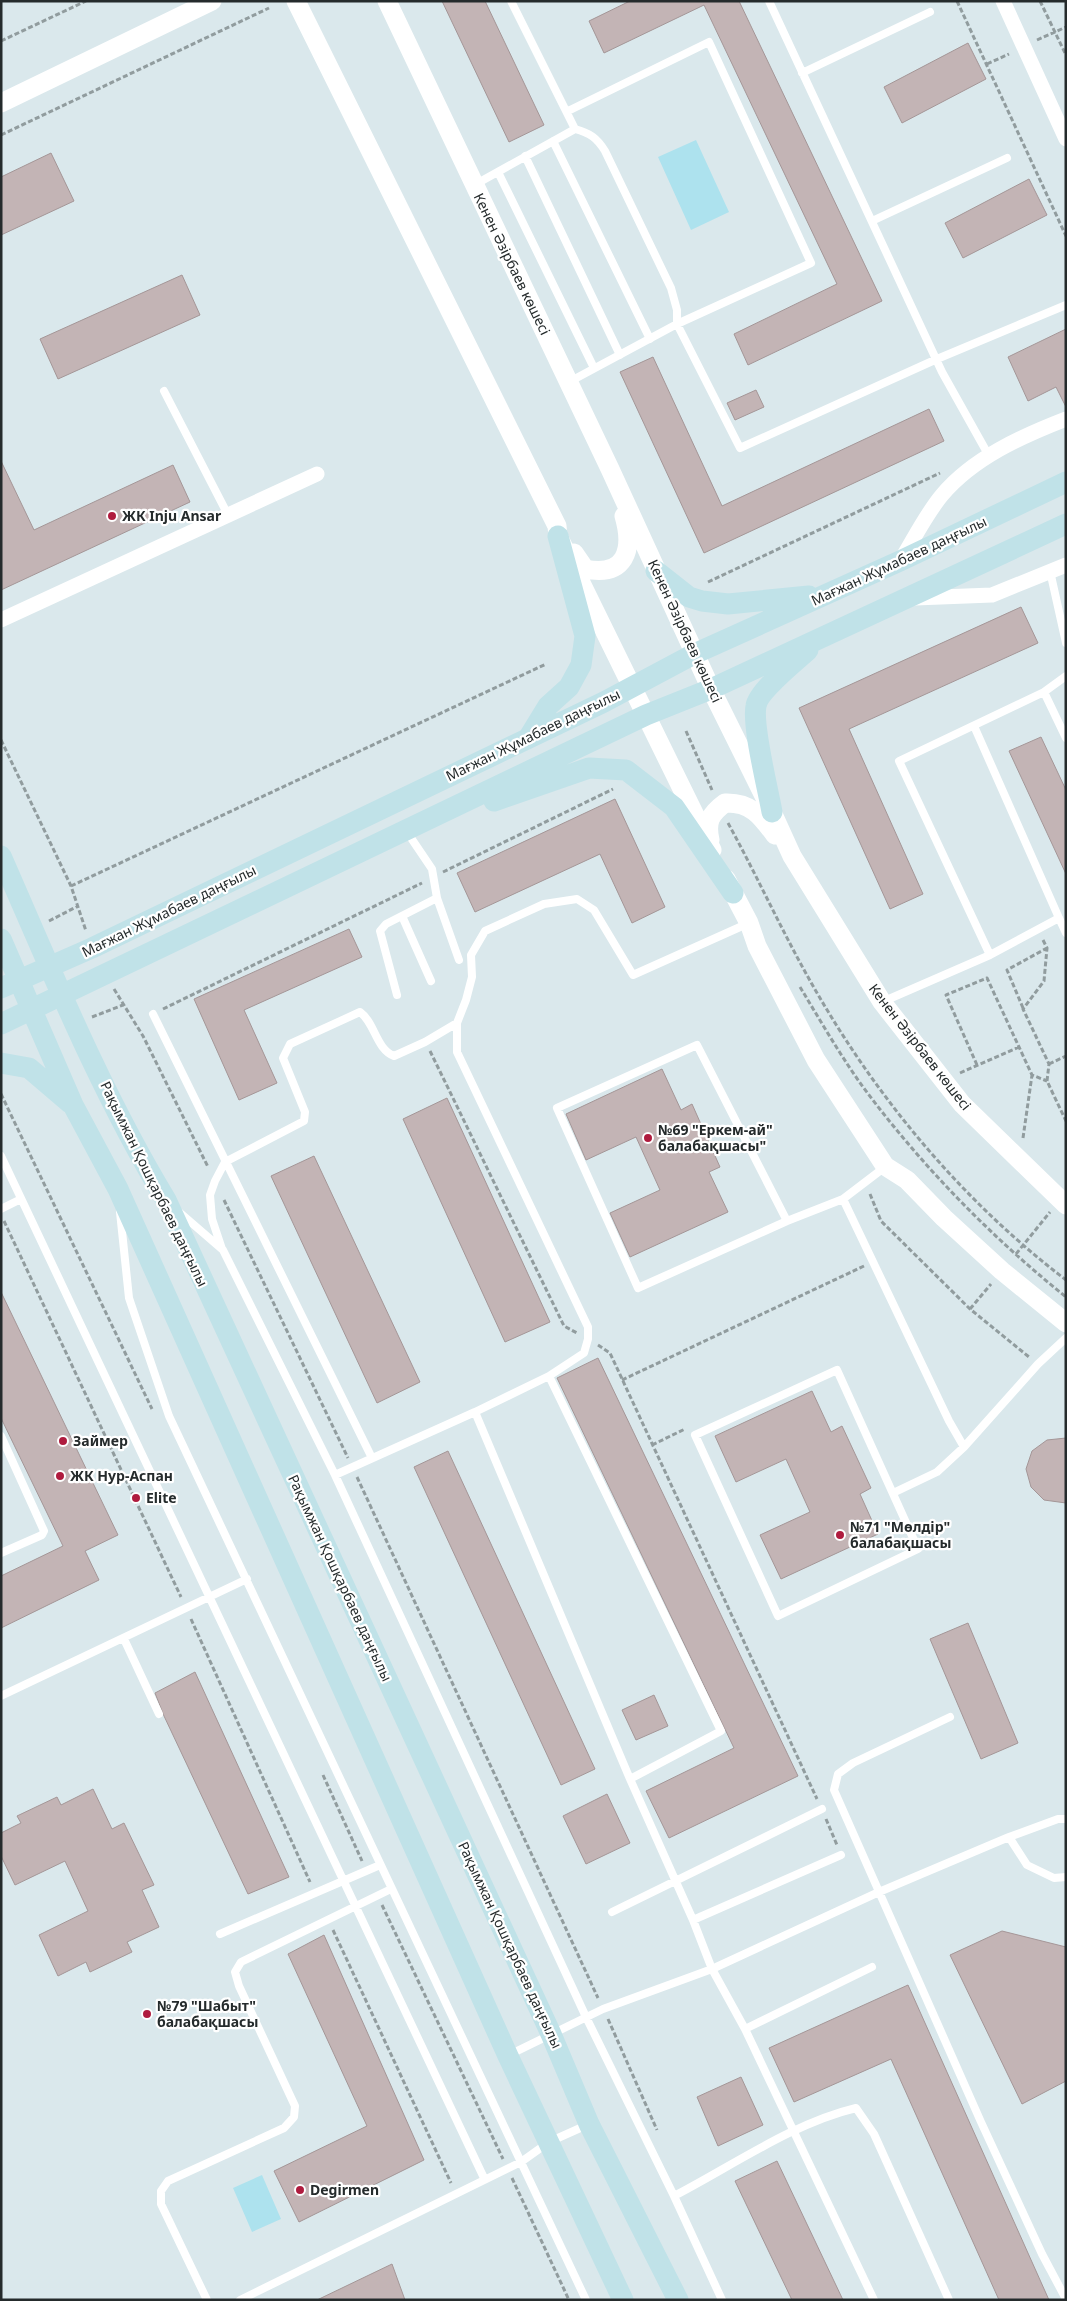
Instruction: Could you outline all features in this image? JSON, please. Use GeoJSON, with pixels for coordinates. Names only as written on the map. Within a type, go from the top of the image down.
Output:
{"type":"FeatureCollection","features":[{"type":"Feature","properties":{"kind":"main road","name":"Мағжан Жұмабаев даңғылы"},"geometry":{"type":"LineString","coordinates":[[11,984],[50,968],[604,702],[632,685],[694,654],[900,561],[1066,482]]}},
{"type":"Feature","properties":{"kind":"main road","name":"Мағжан Жұмабаев даңғылы"},"geometry":{"type":"LineString","coordinates":[[1,1024],[646,715],[711,689],[1066,524]]}},
{"type":"Feature","properties":{"kind":"main road"},"geometry":{"type":"LineString","coordinates":[[529,738],[548,706],[570,687],[581,665],[585,636],[557,531]]}},
{"type":"Feature","properties":{"kind":"main road"},"geometry":{"type":"LineString","coordinates":[[656,571],[689,597],[702,601],[728,604],[824,595]]}},
{"type":"Feature","properties":{"kind":"main road"},"geometry":{"type":"LineString","coordinates":[[772,812],[757,731],[756,705],[767,688],[810,649],[836,632],[873,613]]}},
{"type":"Feature","properties":{"kind":"main road"},"geometry":{"type":"LineString","coordinates":[[414,826],[475,808],[589,768],[626,770],[674,807],[733,893]]}},
{"type":"Feature","properties":{"kind":"main road","name":"Рақымжан Қошқарбаев даңғылы"},"geometry":{"type":"LineString","coordinates":[[1,856],[75,1024],[140,1158],[166,1200],[551,2034],[589,2124],[678,2300]]}},
{"type":"Feature","properties":{"kind":"main road"},"geometry":{"type":"LineString","coordinates":[[1,939],[11,984],[32,1010],[73,1105],[118,1189],[508,2056],[623,2300]]}},
{"type":"Feature","properties":{"kind":"main road"},"geometry":{"type":"LineString","coordinates":[[1,1063],[30,1068],[73,1105]]}},
{"type":"Feature","properties":{"kind":"street"},"geometry":{"type":"LineString","coordinates":[[1,103],[212,1]]}},
{"type":"Feature","properties":{"kind":"street"},"geometry":{"type":"LineString","coordinates":[[296,1],[749,923],[757,946],[816,1060],[885,1166],[907,1180],[944,1218],[1002,1271],[1066,1323]]}},
{"type":"Feature","properties":{"kind":"street","name":"Кенен Әзірбаев көшесі"},"geometry":{"type":"LineString","coordinates":[[388,1],[610,469],[694,654],[792,856],[882,1002],[962,1104],[1063,1203]]}},
{"type":"Feature","properties":{"kind":"street"},"geometry":{"type":"LineString","coordinates":[[1003,1],[1066,139]]}},
{"type":"Feature","properties":{"kind":"street"},"geometry":{"type":"LineString","coordinates":[[900,561],[942,495],[965,473],[989,456],[1033,432],[1066,419]]}},
{"type":"Feature","properties":{"kind":"street"},"geometry":{"type":"LineString","coordinates":[[557,531],[584,569],[597,572],[609,570],[622,562],[628,547],[627,526],[610,469]]}},
{"type":"Feature","properties":{"kind":"street"},"geometry":{"type":"LineString","coordinates":[[1,620],[317,474]]}},
{"type":"Feature","properties":{"kind":"street"},"geometry":{"type":"LineString","coordinates":[[906,598],[992,595],[1066,565]]}},
{"type":"Feature","properties":{"kind":"street"},"geometry":{"type":"LineString","coordinates":[[713,853],[707,828],[710,816],[725,803],[746,805],[761,816],[792,856]]}},
{"type":"Feature","properties":{"kind":"lane"},"geometry":{"type":"LineString","coordinates":[[512,1],[575,129],[596,137],[605,151],[671,288],[677,310],[677,324],[740,448],[937,359],[1066,305]]}},
{"type":"Feature","properties":{"kind":"lane"},"geometry":{"type":"LineString","coordinates":[[768,1],[942,372],[989,456]]}},
{"type":"Feature","properties":{"kind":"lane"},"geometry":{"type":"LineString","coordinates":[[802,73],[930,12]]}},
{"type":"Feature","properties":{"kind":"lane"},"geometry":{"type":"LineString","coordinates":[[568,112],[708,42],[811,263],[677,324],[569,382]]}},
{"type":"Feature","properties":{"kind":"lane"},"geometry":{"type":"LineString","coordinates":[[474,185],[575,129]]}},
{"type":"Feature","properties":{"kind":"lane"},"geometry":{"type":"LineString","coordinates":[[553,141],[650,339]]}},
{"type":"Feature","properties":{"kind":"lane"},"geometry":{"type":"LineString","coordinates":[[525,156],[620,355]]}},
{"type":"Feature","properties":{"kind":"lane"},"geometry":{"type":"LineString","coordinates":[[872,221],[1007,158]]}},
{"type":"Feature","properties":{"kind":"lane"},"geometry":{"type":"LineString","coordinates":[[498,172],[594,368]]}},
{"type":"Feature","properties":{"kind":"lane"},"geometry":{"type":"LineString","coordinates":[[164,392],[228,515]]}},
{"type":"Feature","properties":{"kind":"lane"},"geometry":{"type":"LineString","coordinates":[[1050,571],[1066,643]]}},
{"type":"Feature","properties":{"kind":"lane"},"geometry":{"type":"LineString","coordinates":[[1057,599],[1066,596]]}},
{"type":"Feature","properties":{"kind":"lane"},"geometry":{"type":"LineString","coordinates":[[990,955],[900,761],[1044,692],[1066,676]]}},
{"type":"Feature","properties":{"kind":"lane"},"geometry":{"type":"LineString","coordinates":[[1044,692],[1066,738]]}},
{"type":"Feature","properties":{"kind":"lane"},"geometry":{"type":"LineString","coordinates":[[974,726],[1066,933]]}},
{"type":"Feature","properties":{"kind":"lane"},"geometry":{"type":"LineString","coordinates":[[414,826],[432,869],[437,898],[459,960]]}},
{"type":"Feature","properties":{"kind":"lane"},"geometry":{"type":"LineString","coordinates":[[397,995],[380,932],[386,924],[437,898]]}},
{"type":"Feature","properties":{"kind":"lane"},"geometry":{"type":"LineString","coordinates":[[336,1475],[549,1376],[584,1353],[588,1339],[588,1327],[457,1052],[457,1023],[466,1000],[472,976],[471,955],[485,931],[544,904],[577,899],[594,910],[633,975],[749,923]]}},
{"type":"Feature","properties":{"kind":"lane"},"geometry":{"type":"LineString","coordinates":[[402,916],[431,981]]}},
{"type":"Feature","properties":{"kind":"lane"},"geometry":{"type":"LineString","coordinates":[[882,1002],[990,955],[1039,931],[1059,918]]}},
{"type":"Feature","properties":{"kind":"lane"},"geometry":{"type":"LineString","coordinates":[[457,1023],[425,1042],[394,1056],[386,1053],[367,1017],[360,1012],[290,1044],[283,1058],[305,1112],[304,1121],[226,1162],[215,1181],[210,1195],[212,1219],[223,1250],[336,1475],[586,2018],[674,2196],[722,2300]]}},
{"type":"Feature","properties":{"kind":"lane"},"geometry":{"type":"LineString","coordinates":[[154,1014],[372,1458]]}},
{"type":"Feature","properties":{"kind":"lane"},"geometry":{"type":"LineString","coordinates":[[787,1221],[697,1044],[557,1108],[638,1288],[787,1221],[843,1199],[885,1166]]}},
{"type":"Feature","properties":{"kind":"lane"},"geometry":{"type":"LineString","coordinates":[[1,1156],[484,2178]]}},
{"type":"Feature","properties":{"kind":"lane"},"geometry":{"type":"LineString","coordinates":[[118,1189],[129,1298],[169,1416],[247,1579],[390,1889],[586,2300]]}},
{"type":"Feature","properties":{"kind":"lane"},"geometry":{"type":"LineString","coordinates":[[1,1209],[21,1199]]}},
{"type":"Feature","properties":{"kind":"lane"},"geometry":{"type":"LineString","coordinates":[[843,1199],[949,1422],[964,1447]]}},
{"type":"Feature","properties":{"kind":"lane"},"geometry":{"type":"LineString","coordinates":[[166,1200],[223,1250]]}},
{"type":"Feature","properties":{"kind":"lane"},"geometry":{"type":"LineString","coordinates":[[893,1493],[937,1472],[964,1447],[1038,1364],[1066,1338]]}},
{"type":"Feature","properties":{"kind":"lane"},"geometry":{"type":"LineString","coordinates":[[836,1370],[893,1493],[918,1549],[778,1616],[695,1435],[836,1370]]}},
{"type":"Feature","properties":{"kind":"lane"},"geometry":{"type":"LineString","coordinates":[[549,1376],[721,1731],[630,1779]]}},
{"type":"Feature","properties":{"kind":"lane"},"geometry":{"type":"LineString","coordinates":[[475,1412],[630,1779],[693,1920],[712,1969],[745,2029],[874,2300]]}},
{"type":"Feature","properties":{"kind":"lane"},"geometry":{"type":"LineString","coordinates":[[1,1436],[44,1531],[42,1535],[1,1552]]}},
{"type":"Feature","properties":{"kind":"lane"},"geometry":{"type":"LineString","coordinates":[[1,1696],[247,1579]]}},
{"type":"Feature","properties":{"kind":"lane"},"geometry":{"type":"LineString","coordinates":[[124,1639],[159,1714]]}},
{"type":"Feature","properties":{"kind":"lane"},"geometry":{"type":"LineString","coordinates":[[950,1718],[853,1763],[838,1774],[834,1790],[985,2131],[1042,2254],[1066,2298]]}},
{"type":"Feature","properties":{"kind":"lane"},"geometry":{"type":"LineString","coordinates":[[612,1912],[822,1810]]}},
{"type":"Feature","properties":{"kind":"lane"},"geometry":{"type":"LineString","coordinates":[[508,2056],[604,2009],[712,1969],[879,1892],[1009,1837],[1058,1819],[1066,1819]]}},
{"type":"Feature","properties":{"kind":"lane"},"geometry":{"type":"LineString","coordinates":[[1009,1837],[1027,1865],[1054,1878],[1066,1877]]}},
{"type":"Feature","properties":{"kind":"lane"},"geometry":{"type":"LineString","coordinates":[[693,1920],[841,1855]]}},
{"type":"Feature","properties":{"kind":"lane"},"geometry":{"type":"LineString","coordinates":[[220,1934],[380,1865]]}},
{"type":"Feature","properties":{"kind":"lane"},"geometry":{"type":"LineString","coordinates":[[207,2300],[161,2204],[161,2191],[168,2181],[284,2128],[294,2117],[295,2106],[239,1986],[235,1972],[242,1962],[390,1889]]}},
{"type":"Feature","properties":{"kind":"lane"},"geometry":{"type":"LineString","coordinates":[[745,2029],[872,1967]]}},
{"type":"Feature","properties":{"kind":"lane"},"geometry":{"type":"LineString","coordinates":[[674,2196],[793,2132],[836,2113],[856,2108],[874,2134],[949,2300]]}},
{"type":"Feature","properties":{"kind":"lane"},"geometry":{"type":"LineString","coordinates":[[240,2300],[455,2192],[521,2162],[549,2142],[589,2124]]}},
{"type":"Feature","properties":{"kind":"path"},"geometry":{"type":"LineString","coordinates":[[1,40],[86,1]]}},
{"type":"Feature","properties":{"kind":"path"},"geometry":{"type":"LineString","coordinates":[[957,1],[1066,236]]}},
{"type":"Feature","properties":{"kind":"path"},"geometry":{"type":"LineString","coordinates":[[1040,1],[1066,55]]}},
{"type":"Feature","properties":{"kind":"path"},"geometry":{"type":"LineString","coordinates":[[1,136],[269,8]]}},
{"type":"Feature","properties":{"kind":"path"},"geometry":{"type":"LineString","coordinates":[[1055,31],[1066,27]]}},
{"type":"Feature","properties":{"kind":"path"},"geometry":{"type":"LineString","coordinates":[[702,601],[708,582],[941,472]]}},
{"type":"Feature","properties":{"kind":"path"},"geometry":{"type":"LineString","coordinates":[[71,886],[546,664]]}},
{"type":"Feature","properties":{"kind":"path"},"geometry":{"type":"LineString","coordinates":[[686,731],[720,807],[808,978],[887,1100],[949,1175],[1022,1245],[1066,1280]]}},
{"type":"Feature","properties":{"kind":"path"},"geometry":{"type":"LineString","coordinates":[[1,740],[71,886],[92,948]]}},
{"type":"Feature","properties":{"kind":"path"},"geometry":{"type":"LineString","coordinates":[[135,1023],[618,787]]}},
{"type":"Feature","properties":{"kind":"path"},"geometry":{"type":"LineString","coordinates":[[33,930],[78,906]]}},
{"type":"Feature","properties":{"kind":"path"},"geometry":{"type":"LineString","coordinates":[[1023,1009],[1044,981],[1047,948],[1039,931]]}},
{"type":"Feature","properties":{"kind":"path"},"geometry":{"type":"LineString","coordinates":[[1047,948],[1007,970],[1049,1064],[1047,1081],[1066,1121]]}},
{"type":"Feature","properties":{"kind":"path"},"geometry":{"type":"LineString","coordinates":[[105,974],[135,1023],[215,1181],[353,1467],[604,2009],[658,2130]]}},
{"type":"Feature","properties":{"kind":"path"},"geometry":{"type":"LineString","coordinates":[[977,1066],[946,995],[986,978],[1032,1074],[1022,1144]]}},
{"type":"Feature","properties":{"kind":"path"},"geometry":{"type":"LineString","coordinates":[[799,984],[862,1086],[926,1165],[969,1210],[1016,1254],[1066,1296]]}},
{"type":"Feature","properties":{"kind":"path"},"geometry":{"type":"LineString","coordinates":[[75,1024],[124,1004]]}},
{"type":"Feature","properties":{"kind":"path"},"geometry":{"type":"LineString","coordinates":[[425,1042],[564,1326],[610,1353],[822,1810],[841,1855]]}},
{"type":"Feature","properties":{"kind":"path"},"geometry":{"type":"LineString","coordinates":[[955,1075],[1019,1047]]}},
{"type":"Feature","properties":{"kind":"path"},"geometry":{"type":"LineString","coordinates":[[1049,1064],[1066,1056]]}},
{"type":"Feature","properties":{"kind":"path"},"geometry":{"type":"LineString","coordinates":[[1032,1074],[1047,1081]]}},
{"type":"Feature","properties":{"kind":"path"},"geometry":{"type":"LineString","coordinates":[[864,1183],[874,1201],[881,1221],[970,1309],[1038,1364]]}},
{"type":"Feature","properties":{"kind":"path"},"geometry":{"type":"LineString","coordinates":[[970,1309],[1022,1245],[1063,1203]]}},
{"type":"Feature","properties":{"kind":"path"},"geometry":{"type":"LineString","coordinates":[[1,1216],[186,1609],[315,1893]]}},
{"type":"Feature","properties":{"kind":"path"},"geometry":{"type":"LineString","coordinates":[[622,1380],[873,1262]]}},
{"type":"Feature","properties":{"kind":"path"},"geometry":{"type":"LineString","coordinates":[[652,1445],[688,1428]]}},
{"type":"Feature","properties":{"kind":"path"},"geometry":{"type":"LineString","coordinates":[[329,1920],[455,2192]]}},
{"type":"Feature","properties":{"kind":"shaded area"},"geometry":{"type":"Polygon","coordinates":[[[696,140],[729,212],[691,230],[658,157],[696,140]]]}},
{"type":"Feature","properties":{"kind":"shaded area"},"geometry":{"type":"Polygon","coordinates":[[[262,2175],[281,2219],[252,2232],[233,2188],[262,2175]]]}},
{"type":"Feature","properties":{"kind":"building"},"geometry":{"type":"Polygon","coordinates":[[[442,1],[485,1],[544,125],[509,142],[442,1]]]}},
{"type":"Feature","properties":{"kind":"building"},"geometry":{"type":"Polygon","coordinates":[[[630,1],[739,1],[882,301],[748,365],[734,334],[837,284],[704,5],[604,53],[589,21],[630,1]]]}},
{"type":"Feature","properties":{"kind":"building"},"geometry":{"type":"Polygon","coordinates":[[[968,43],[986,79],[902,123],[884,87],[968,43]]]}},
{"type":"Feature","properties":{"kind":"building"},"geometry":{"type":"Polygon","coordinates":[[[51,153],[74,201],[1,235],[1,177],[51,153]]]}},
{"type":"Feature","properties":{"kind":"building"},"geometry":{"type":"Polygon","coordinates":[[[1029,179],[1047,215],[963,258],[945,223],[1029,179]]]}},
{"type":"Feature","properties":{"kind":"building"},"geometry":{"type":"Polygon","coordinates":[[[182,275],[200,315],[58,379],[40,339],[182,275]]]}},
{"type":"Feature","properties":{"kind":"building"},"geometry":{"type":"Polygon","coordinates":[[[1066,329],[1066,407],[1056,387],[1028,401],[1008,357],[1066,329]]]}},
{"type":"Feature","properties":{"kind":"building"},"geometry":{"type":"Polygon","coordinates":[[[653,357],[722,506],[929,409],[944,441],[704,553],[620,372],[653,357]]]}},
{"type":"Feature","properties":{"kind":"building"},"geometry":{"type":"Polygon","coordinates":[[[756,390],[764,407],[735,420],[727,403],[756,390]]]}},
{"type":"Feature","properties":{"kind":"building","name":"ЖК Inju Ansar"},"geometry":{"type":"Polygon","coordinates":[[[1,461],[34,530],[173,465],[190,502],[1,590],[1,461]]]}},
{"type":"Feature","properties":{"kind":"building"},"geometry":{"type":"Polygon","coordinates":[[[1021,607],[1038,643],[849,729],[923,894],[890,909],[799,708],[1021,607]]]}},
{"type":"Feature","properties":{"kind":"building"},"geometry":{"type":"Polygon","coordinates":[[[1041,737],[1066,790],[1066,874],[1009,751],[1041,737]]]}},
{"type":"Feature","properties":{"kind":"building"},"geometry":{"type":"Polygon","coordinates":[[[615,799],[665,907],[632,923],[600,854],[475,912],[457,873],[615,799]]]}},
{"type":"Feature","properties":{"kind":"building"},"geometry":{"type":"Polygon","coordinates":[[[349,929],[362,957],[244,1010],[277,1083],[239,1100],[194,999],[349,929]]]}},
{"type":"Feature","properties":{"kind":"building"},"geometry":{"type":"Polygon","coordinates":[[[662,1069],[681,1110],[692,1104],[720,1167],[709,1172],[728,1212],[630,1257],[610,1213],[660,1190],[636,1137],[586,1160],[566,1114],[662,1069]]]}},
{"type":"Feature","properties":{"kind":"building"},"geometry":{"type":"Polygon","coordinates":[[[447,1098],[550,1322],[505,1342],[403,1119],[447,1098]]]}},
{"type":"Feature","properties":{"kind":"building"},"geometry":{"type":"Polygon","coordinates":[[[314,1156],[420,1382],[377,1403],[271,1176],[314,1156]]]}},
{"type":"Feature","properties":{"kind":"building","name":"ЖК Нур-Аспан"},"geometry":{"type":"Polygon","coordinates":[[[1,1292],[118,1535],[85,1551],[99,1580],[1,1628],[1,1576],[63,1546],[1,1418],[1,1292]]]}},
{"type":"Feature","properties":{"kind":"building"},"geometry":{"type":"Polygon","coordinates":[[[598,1358],[798,1776],[669,1838],[646,1791],[734,1748],[557,1378],[598,1358]]]}},
{"type":"Feature","properties":{"kind":"building"},"geometry":{"type":"Polygon","coordinates":[[[812,1391],[831,1432],[842,1426],[871,1488],[860,1494],[878,1534],[781,1579],[760,1535],[810,1512],[786,1459],[736,1482],[715,1436],[812,1391]]]}},
{"type":"Feature","properties":{"kind":"building"},"geometry":{"type":"Polygon","coordinates":[[[1066,1438],[1066,1503],[1044,1500],[1031,1487],[1026,1469],[1032,1451],[1047,1440],[1066,1438]]]}},
{"type":"Feature","properties":{"kind":"building"},"geometry":{"type":"Polygon","coordinates":[[[448,1451],[595,1769],[561,1785],[414,1467],[448,1451]]]}},
{"type":"Feature","properties":{"kind":"building"},"geometry":{"type":"Polygon","coordinates":[[[968,1623],[1018,1743],[981,1759],[930,1639],[968,1623]]]}},
{"type":"Feature","properties":{"kind":"building"},"geometry":{"type":"Polygon","coordinates":[[[195,1672],[289,1877],[248,1894],[155,1693],[195,1672]]]}},
{"type":"Feature","properties":{"kind":"building"},"geometry":{"type":"Polygon","coordinates":[[[654,1695],[668,1726],[636,1740],[622,1710],[654,1695]]]}},
{"type":"Feature","properties":{"kind":"building"},"geometry":{"type":"Polygon","coordinates":[[[93,1789],[112,1829],[124,1823],[154,1885],[142,1890],[159,1927],[127,1942],[132,1952],[90,1972],[86,1962],[58,1976],[39,1935],[88,1911],[65,1861],[15,1885],[1,1856],[1,1833],[21,1823],[17,1816],[57,1797],[61,1805],[93,1789]]]}},
{"type":"Feature","properties":{"kind":"building"},"geometry":{"type":"Polygon","coordinates":[[[607,1794],[630,1843],[586,1864],[563,1816],[607,1794]]]}},
{"type":"Feature","properties":{"kind":"building"},"geometry":{"type":"Polygon","coordinates":[[[1002,1931],[1066,1947],[1066,2081],[1022,2104],[950,1955],[1002,1931]]]}},
{"type":"Feature","properties":{"kind":"building"},"geometry":{"type":"Polygon","coordinates":[[[324,1935],[424,2160],[299,2222],[274,2171],[367,2126],[288,1954],[324,1935]]]}},
{"type":"Feature","properties":{"kind":"building"},"geometry":{"type":"Polygon","coordinates":[[[908,1985],[1049,2300],[999,2300],[891,2059],[794,2102],[769,2048],[908,1985]]]}},
{"type":"Feature","properties":{"kind":"building"},"geometry":{"type":"Polygon","coordinates":[[[741,2077],[763,2125],[718,2146],[697,2097],[741,2077]]]}},
{"type":"Feature","properties":{"kind":"building"},"geometry":{"type":"Polygon","coordinates":[[[777,2161],[843,2300],[792,2300],[735,2181],[777,2161]]]}},
{"type":"Feature","properties":{"kind":"building"},"geometry":{"type":"Polygon","coordinates":[[[392,2264],[405,2300],[317,2300],[392,2264]]]}},
{"type":"Feature","properties":{"kind":"place","name":"ЖК Inju Ansar"},"geometry":{"type":"Point","coordinates":[112,516]}},
{"type":"Feature","properties":{"kind":"place","name":"№69 \"Еркем-ай\" балабақшасы\""},"geometry":{"type":"Point","coordinates":[648,1138]}},
{"type":"Feature","properties":{"kind":"place","name":"Займер"},"geometry":{"type":"Point","coordinates":[63,1441]}},
{"type":"Feature","properties":{"kind":"place","name":"ЖК Нур-Аспан"},"geometry":{"type":"Point","coordinates":[60,1476]}},
{"type":"Feature","properties":{"kind":"place","name":"Elite"},"geometry":{"type":"Point","coordinates":[136,1498]}},
{"type":"Feature","properties":{"kind":"place","name":"№71 \"Мөлдір\" балабақшасы"},"geometry":{"type":"Point","coordinates":[840,1535]}},
{"type":"Feature","properties":{"kind":"place","name":"№79 \"Шабыт\" балабақшасы"},"geometry":{"type":"Point","coordinates":[147,2014]}},
{"type":"Feature","properties":{"kind":"place","name":"Degirmen"},"geometry":{"type":"Point","coordinates":[300,2190]}}]}
